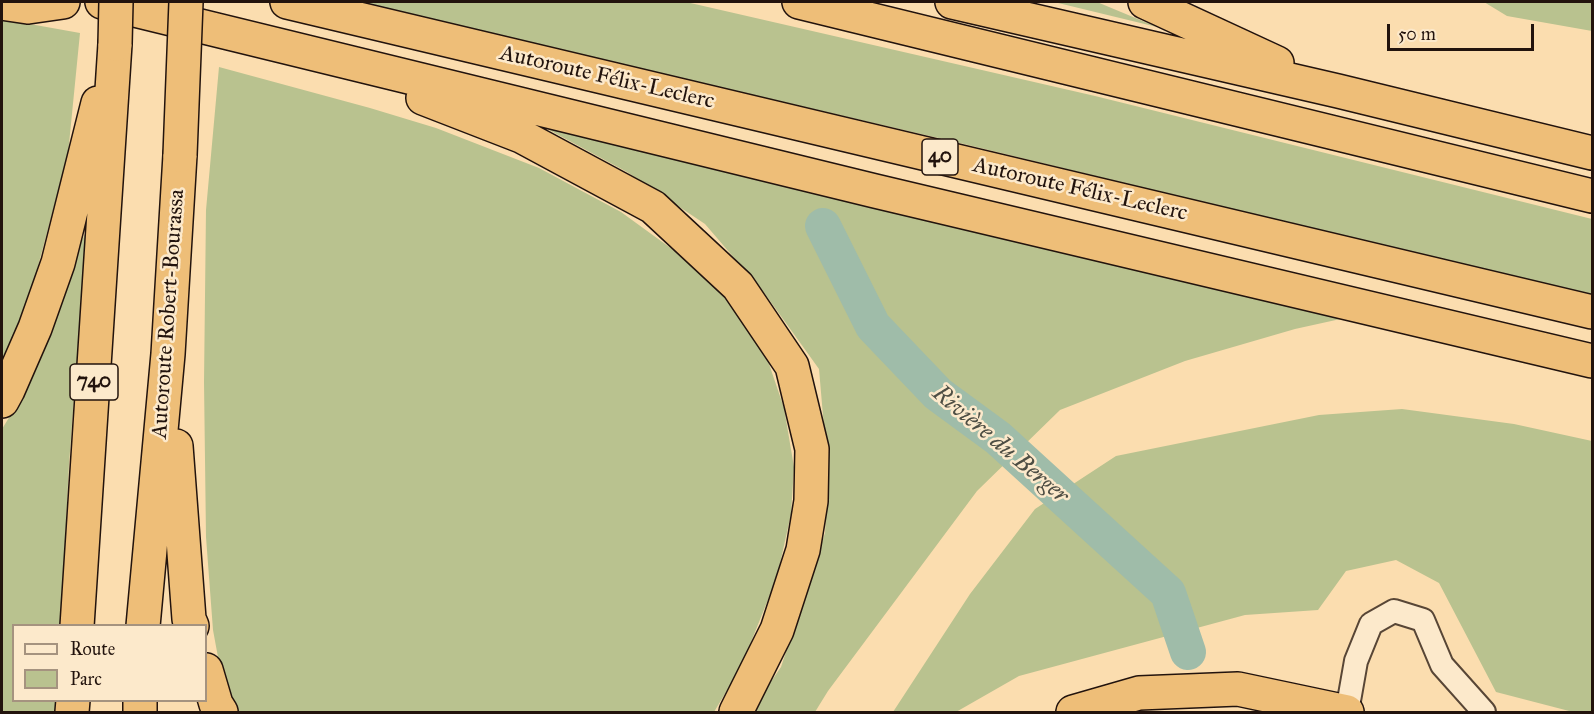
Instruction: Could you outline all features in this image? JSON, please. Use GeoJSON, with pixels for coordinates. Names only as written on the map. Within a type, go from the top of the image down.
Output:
{"type":"FeatureCollection","features":[{"type":"Feature","properties":{"kind":"highway"},"geometry":{"type":"LineString","coordinates":[[2,3],[28,7],[63,2]]}},
{"type":"Feature","properties":{"kind":"highway"},"geometry":{"type":"LineString","coordinates":[[102,2],[875,191],[1593,361]]}},
{"type":"Feature","properties":{"kind":"highway"},"geometry":{"type":"LineString","coordinates":[[2,400],[35,328],[99,138],[115,44],[116,2]]}},
{"type":"Feature","properties":{"kind":"highway","name":"Autoroute Robert-Bourassa"},"geometry":{"type":"LineString","coordinates":[[143,624],[168,354],[180,155],[186,2]]}},
{"type":"Feature","properties":{"kind":"highway","name":"Autoroute Félix-Leclerc"},"geometry":{"type":"LineString","coordinates":[[287,2],[1593,312]]}},
{"type":"Feature","properties":{"kind":"highway"},"geometry":{"type":"LineString","coordinates":[[799,2],[1593,196]]}},
{"type":"Feature","properties":{"kind":"highway"},"geometry":{"type":"LineString","coordinates":[[952,2],[1338,91],[1593,153]]}},
{"type":"Feature","properties":{"kind":"highway"},"geometry":{"type":"LineString","coordinates":[[1145,2],[1338,91]]}},
{"type":"Feature","properties":{"kind":"highway"},"geometry":{"type":"LineString","coordinates":[[293,48],[521,136],[653,207],[738,286],[792,366],[812,449],[811,501],[803,550],[777,630],[736,712]]}},
{"type":"Feature","properties":{"kind":"highway","name":"740"},"geometry":{"type":"LineString","coordinates":[[77,624],[99,138]]}},
{"type":"Feature","properties":{"kind":"highway"},"geometry":{"type":"LineString","coordinates":[[1551,144],[1593,144]]}},
{"type":"Feature","properties":{"kind":"highway"},"geometry":{"type":"LineString","coordinates":[[168,354],[191,624]]}},
{"type":"Feature","properties":{"kind":"highway"},"geometry":{"type":"LineString","coordinates":[[207,673],[216,704],[221,712]]}},
{"type":"Feature","properties":{"kind":"highway"},"geometry":{"type":"LineString","coordinates":[[1073,712],[1139,693],[1238,688],[1347,712]]}},
{"type":"Feature","properties":{"kind":"street"},"geometry":{"type":"LineString","coordinates":[[1347,712],[1356,662],[1371,624],[1394,610],[1423,620],[1442,665],[1484,712]]}},
{"type":"Feature","properties":{"kind":"green space"},"geometry":{"type":"Polygon","coordinates":[[[353,2],[686,2],[1095,96],[1592,219],[1592,297],[964,144],[353,2]]]}},
{"type":"Feature","properties":{"kind":"green space"},"geometry":{"type":"Polygon","coordinates":[[[1054,2],[1097,2],[1157,27],[1054,2]]]}},
{"type":"Feature","properties":{"kind":"green space"},"geometry":{"type":"Polygon","coordinates":[[[1484,2],[1592,2],[1592,31],[1507,16],[1484,2]]]}},
{"type":"Feature","properties":{"kind":"green space"},"geometry":{"type":"Polygon","coordinates":[[[2,19],[80,33],[68,154],[26,311],[2,364],[2,19]]]}},
{"type":"Feature","properties":{"kind":"green space"},"geometry":{"type":"Polygon","coordinates":[[[219,67],[436,128],[539,168],[621,212],[683,257],[730,302],[766,355],[784,408],[794,467],[791,514],[777,577],[741,667],[714,712],[237,712],[222,679],[213,630],[206,537],[204,382],[206,210],[219,67]]]}},
{"type":"Feature","properties":{"kind":"green space"},"geometry":{"type":"Polygon","coordinates":[[[538,124],[1354,316],[1295,329],[1185,361],[1060,410],[977,491],[828,691],[815,712],[750,712],[781,667],[825,533],[828,474],[819,369],[765,294],[705,224],[627,172],[538,124]]]}},
{"type":"Feature","properties":{"kind":"green space"},"geometry":{"type":"Polygon","coordinates":[[[87,230],[69,464],[61,624],[12,624],[12,702],[57,702],[57,712],[2,712],[2,429],[21,398],[67,271],[87,230]]]}},
{"type":"Feature","properties":{"kind":"green space"},"geometry":{"type":"Polygon","coordinates":[[[1402,409],[1514,424],[1592,441],[1592,712],[1573,712],[1496,692],[1439,583],[1396,560],[1346,571],[1318,610],[1245,615],[1019,676],[956,712],[893,712],[970,594],[1035,509],[1116,456],[1319,415],[1402,409]]]}},
{"type":"Feature","properties":{"kind":"waterway","name":"Rivière du Berger"},"geometry":{"type":"LineString","coordinates":[[823,226],[873,326],[938,394],[998,438],[1168,593],[1188,652]]}}]}
